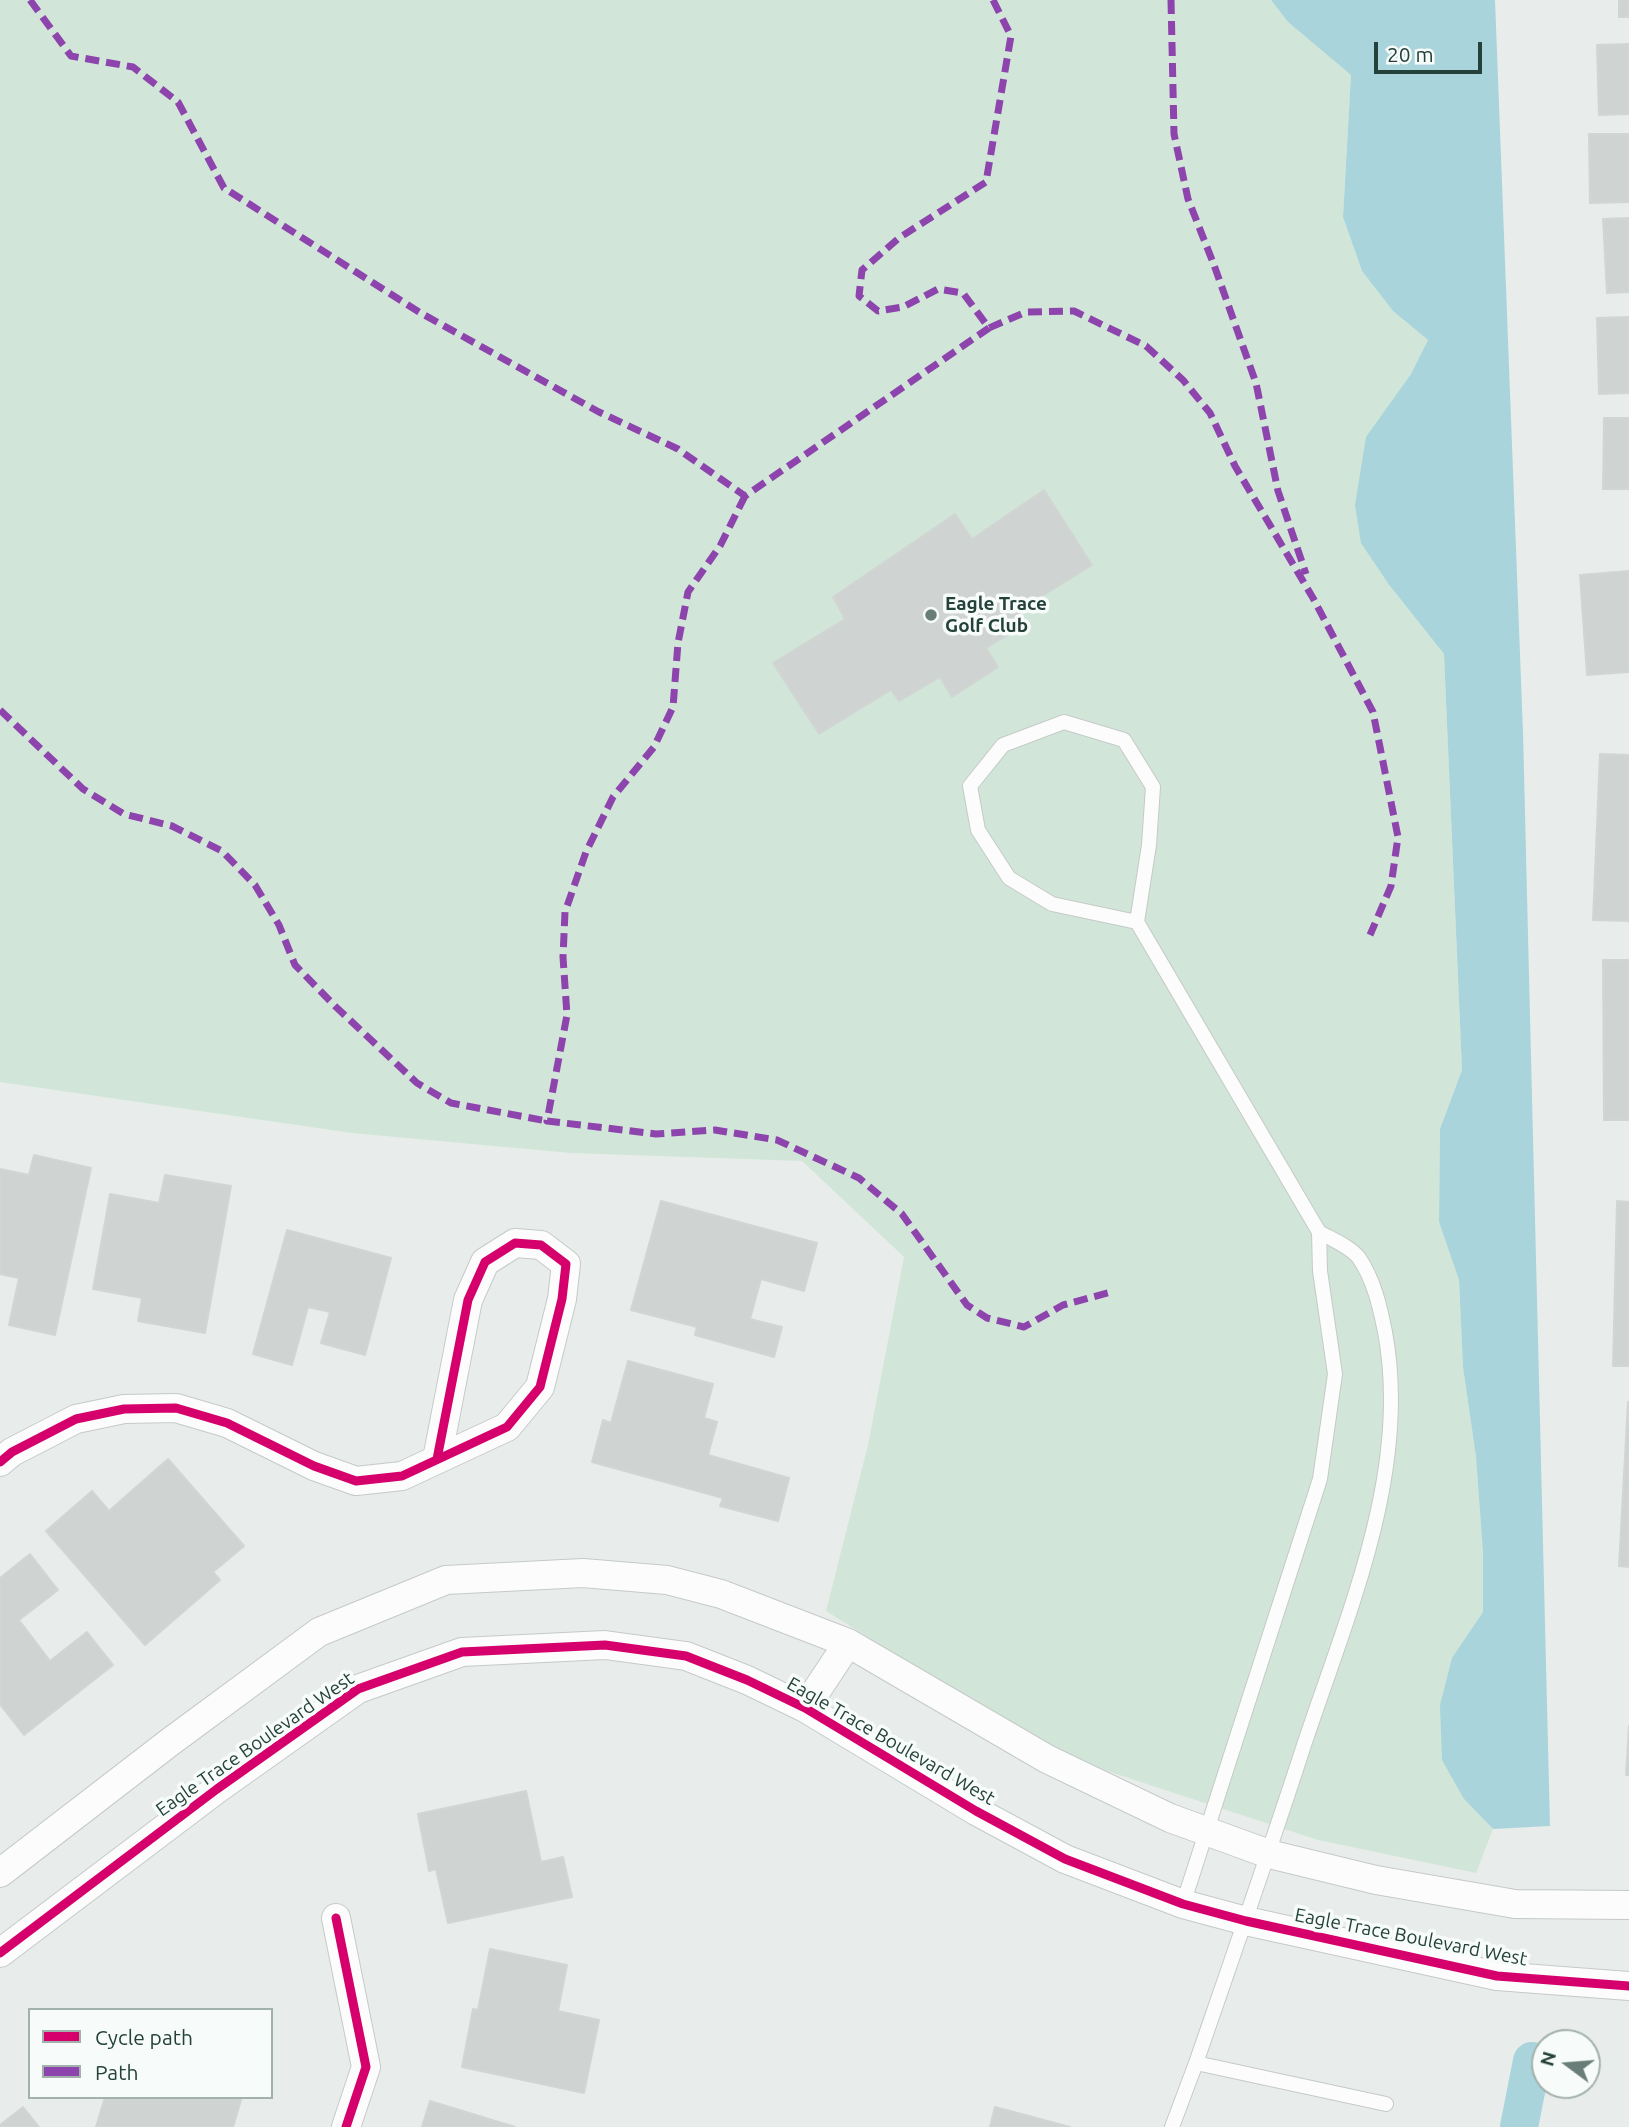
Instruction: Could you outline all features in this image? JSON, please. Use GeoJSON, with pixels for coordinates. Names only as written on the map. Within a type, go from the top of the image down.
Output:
{"type":"FeatureCollection","features":[{"type":"Feature","properties":{"kind":"street"},"geometry":{"type":"LineString","coordinates":[[1,1460],[76,1419],[124,1409],[176,1408],[227,1423],[314,1466],[356,1481],[402,1476],[507,1427],[540,1387],[562,1299],[566,1264],[541,1245],[514,1243],[485,1262],[468,1300],[438,1459]]}},
{"type":"Feature","properties":{"kind":"street"},"geometry":{"type":"LineString","coordinates":[[0,1873],[319,1632],[446,1580],[583,1573],[667,1580],[722,1594],[848,1643],[1047,1759],[1170,1818],[1269,1854],[1376,1880],[1515,1905],[1629,1905]]}},
{"type":"Feature","properties":{"kind":"street"},"geometry":{"type":"LineString","coordinates":[[805,1708],[848,1643]]}},
{"type":"Feature","properties":{"kind":"street","name":"Eagle Trace Boulevard West"},"geometry":{"type":"LineString","coordinates":[[0,1953],[217,1789],[358,1689],[462,1652],[605,1645],[686,1656],[747,1680],[805,1708],[976,1811],[1065,1859],[1183,1904],[1246,1921],[1497,1976],[1629,1986]]}},
{"type":"Feature","properties":{"kind":"street"},"geometry":{"type":"LineString","coordinates":[[336,1918],[366,2067],[346,2127]]}},
{"type":"Feature","properties":{"kind":"lane"},"geometry":{"type":"LineString","coordinates":[[1137,922],[1052,904],[1009,878],[978,830],[970,786],[1003,745],[1064,722],[1125,740],[1153,787],[1149,845],[1137,922],[1319,1232],[1358,1256],[1378,1298],[1391,1362],[1392,1421],[1384,1482],[1371,1543],[1269,1854],[1172,2127]]}},
{"type":"Feature","properties":{"kind":"lane"},"geometry":{"type":"LineString","coordinates":[[1183,1904],[1320,1479],[1335,1374],[1320,1271],[1319,1232]]}},
{"type":"Feature","properties":{"kind":"lane"},"geometry":{"type":"LineString","coordinates":[[1196,2063],[1386,2104]]}},
{"type":"Feature","properties":{"kind":"green space","name":"Eagle Trace Golf Club"},"geometry":{"type":"Polygon","coordinates":[[[0,0],[1271,0],[1288,22],[1351,75],[1343,217],[1362,271],[1393,311],[1428,340],[1411,374],[1367,437],[1390,586],[1444,654],[1462,1070],[1440,1129],[1439,1222],[1459,1280],[1463,1367],[1476,1457],[1483,1553],[1483,1612],[1453,1658],[1464,1799],[1493,1829],[1476,1873],[1318,1840],[1055,1754],[826,1611],[868,1445],[904,1257],[802,1161],[571,1153],[352,1133],[0,1082],[0,0]]]}},
{"type":"Feature","properties":{"kind":"water"},"geometry":{"type":"Polygon","coordinates":[[[1271,0],[1495,0],[1523,732],[1550,1826],[1493,1829],[1464,1799],[1442,1760],[1440,1705],[1452,1658],[1483,1612],[1483,1553],[1476,1457],[1463,1367],[1459,1280],[1439,1222],[1440,1129],[1462,1070],[1444,654],[1390,586],[1361,543],[1355,505],[1366,437],[1411,374],[1428,340],[1393,311],[1362,271],[1343,217],[1351,75],[1288,22],[1271,0]]]}},
{"type":"Feature","properties":{"kind":"building"},"geometry":{"type":"Polygon","coordinates":[[[1619,0],[1629,0],[1629,17],[1619,17],[1619,0]]]}},
{"type":"Feature","properties":{"kind":"building"},"geometry":{"type":"Polygon","coordinates":[[[1629,44],[1629,114],[1599,115],[1597,45],[1629,44]]]}},
{"type":"Feature","properties":{"kind":"building"},"geometry":{"type":"Polygon","coordinates":[[[1589,134],[1629,134],[1629,202],[1590,203],[1589,134]]]}},
{"type":"Feature","properties":{"kind":"building"},"geometry":{"type":"Polygon","coordinates":[[[1629,218],[1629,292],[1607,293],[1603,219],[1629,218]]]}},
{"type":"Feature","properties":{"kind":"building"},"geometry":{"type":"Polygon","coordinates":[[[1629,317],[1629,393],[1599,394],[1597,318],[1629,317]]]}},
{"type":"Feature","properties":{"kind":"building"},"geometry":{"type":"Polygon","coordinates":[[[1604,418],[1629,418],[1629,489],[1603,489],[1604,418]]]}},
{"type":"Feature","properties":{"kind":"building","name":"Eagle Trace Golf Club"},"geometry":{"type":"Polygon","coordinates":[[[1044,490],[1092,565],[1018,611],[1025,625],[986,648],[998,667],[952,697],[940,677],[899,701],[891,690],[819,734],[773,663],[845,619],[833,597],[955,514],[972,539],[1044,490]]]}},
{"type":"Feature","properties":{"kind":"building"},"geometry":{"type":"Polygon","coordinates":[[[1629,571],[1629,672],[1587,675],[1580,575],[1629,571]]]}},
{"type":"Feature","properties":{"kind":"building"},"geometry":{"type":"Polygon","coordinates":[[[1600,754],[1629,755],[1629,921],[1593,920],[1600,754]]]}},
{"type":"Feature","properties":{"kind":"building"},"geometry":{"type":"Polygon","coordinates":[[[1603,960],[1629,960],[1629,1120],[1604,1120],[1603,960]]]}},
{"type":"Feature","properties":{"kind":"building"},"geometry":{"type":"Polygon","coordinates":[[[34,1155],[91,1168],[55,1335],[9,1325],[19,1278],[0,1274],[0,1169],[29,1175],[34,1155]]]}},
{"type":"Feature","properties":{"kind":"building"},"geometry":{"type":"Polygon","coordinates":[[[165,1175],[231,1186],[205,1333],[138,1321],[142,1298],[93,1289],[110,1194],[159,1203],[165,1175]]]}},
{"type":"Feature","properties":{"kind":"building"},"geometry":{"type":"Polygon","coordinates":[[[661,1201],[817,1243],[804,1291],[761,1279],[750,1319],[782,1327],[774,1357],[695,1335],[697,1327],[631,1310],[661,1201]]]}},
{"type":"Feature","properties":{"kind":"building"},"geometry":{"type":"Polygon","coordinates":[[[1617,1201],[1629,1202],[1629,1366],[1613,1366],[1617,1201]]]}},
{"type":"Feature","properties":{"kind":"building"},"geometry":{"type":"Polygon","coordinates":[[[287,1230],[391,1258],[365,1355],[321,1343],[330,1312],[308,1307],[292,1365],[253,1354],[287,1230]]]}},
{"type":"Feature","properties":{"kind":"building"},"geometry":{"type":"Polygon","coordinates":[[[628,1361],[713,1384],[704,1418],[717,1422],[708,1455],[789,1478],[778,1521],[720,1506],[723,1498],[592,1462],[603,1420],[611,1423],[628,1361]]]}},
{"type":"Feature","properties":{"kind":"building"},"geometry":{"type":"Polygon","coordinates":[[[1629,1402],[1629,1567],[1619,1566],[1629,1402]]]}},
{"type":"Feature","properties":{"kind":"building"},"geometry":{"type":"Polygon","coordinates":[[[168,1459],[244,1546],[213,1572],[220,1580],[145,1645],[46,1531],[92,1491],[109,1511],[168,1459]]]}},
{"type":"Feature","properties":{"kind":"building"},"geometry":{"type":"Polygon","coordinates":[[[30,1554],[58,1590],[19,1620],[50,1661],[87,1632],[113,1665],[24,1735],[0,1704],[0,1578],[30,1554]]]}},
{"type":"Feature","properties":{"kind":"building"},"geometry":{"type":"Polygon","coordinates":[[[1629,1726],[1629,1775],[1626,1775],[1629,1726]]]}},
{"type":"Feature","properties":{"kind":"building"},"geometry":{"type":"Polygon","coordinates":[[[526,1791],[541,1862],[563,1857],[572,1897],[448,1923],[436,1869],[429,1871],[418,1814],[526,1791]]]}},
{"type":"Feature","properties":{"kind":"building"},"geometry":{"type":"Polygon","coordinates":[[[490,1949],[567,1965],[558,2011],[599,2020],[584,2093],[462,2067],[473,2009],[478,2010],[490,1949]]]}},
{"type":"Feature","properties":{"kind":"building"},"geometry":{"type":"Polygon","coordinates":[[[104,2099],[241,2099],[233,2127],[96,2127],[104,2099]]]}},
{"type":"Feature","properties":{"kind":"building"},"geometry":{"type":"Polygon","coordinates":[[[430,2101],[515,2127],[422,2127],[430,2101]]]}},
{"type":"Feature","properties":{"kind":"building"},"geometry":{"type":"Polygon","coordinates":[[[23,2107],[39,2127],[0,2127],[0,2125],[23,2107]]]}},
{"type":"Feature","properties":{"kind":"building"},"geometry":{"type":"Polygon","coordinates":[[[995,2107],[1070,2127],[990,2127],[995,2107]]]}},
{"type":"Feature","properties":{"kind":"waterway"},"geometry":{"type":"LineString","coordinates":[[1519,2127],[1531,2066]]}},
{"type":"Feature","properties":{"kind":"marked path"},"geometry":{"type":"LineString","coordinates":[[30,0],[71,56],[133,67],[178,102],[224,188],[419,312],[599,412],[678,449],[745,496],[989,328]]}},
{"type":"Feature","properties":{"kind":"marked path"},"geometry":{"type":"LineString","coordinates":[[993,0],[1011,36],[986,182],[899,238],[862,270],[859,296],[878,311],[903,307],[938,289],[963,293],[989,328],[1026,312],[1074,311],[1146,346],[1183,380],[1210,413],[1235,466],[1313,598],[1373,712],[1398,837],[1391,886],[1370,935]]}},
{"type":"Feature","properties":{"kind":"marked path"},"geometry":{"type":"LineString","coordinates":[[1171,0],[1174,134],[1188,199],[1256,383],[1278,491],[1306,574]]}},
{"type":"Feature","properties":{"kind":"marked path"},"geometry":{"type":"LineString","coordinates":[[745,496],[720,546],[688,592],[678,643],[673,707],[654,747],[613,797],[586,852],[565,912],[563,957],[567,1015],[547,1121],[656,1134],[715,1130],[777,1140],[859,1178],[902,1214],[967,1305],[987,1318],[1024,1327],[1063,1305],[1111,1292]]}},
{"type":"Feature","properties":{"kind":"marked path"},"geometry":{"type":"LineString","coordinates":[[0,710],[83,789],[124,814],[172,826],[222,851],[255,885],[279,925],[295,965],[417,1083],[451,1103],[547,1121]]}},
{"type":"Feature","properties":{"kind":"cycle path"},"geometry":{"type":"LineString","coordinates":[[0,1462],[12,1452],[76,1419],[124,1409],[176,1408],[227,1423],[314,1466],[356,1481],[402,1476],[507,1427],[540,1387],[562,1299],[566,1264],[541,1245],[515,1243],[485,1262],[468,1300],[437,1459]]}},
{"type":"Feature","properties":{"kind":"cycle path"},"geometry":{"type":"LineString","coordinates":[[0,1953],[217,1789],[358,1689],[462,1652],[605,1645],[686,1656],[747,1680],[805,1708],[976,1811],[1065,1859],[1183,1904],[1246,1921],[1497,1976],[1629,1986]]}},
{"type":"Feature","properties":{"kind":"cycle path"},"geometry":{"type":"LineString","coordinates":[[336,1918],[366,2067],[346,2127]]}},
{"type":"Feature","properties":{"kind":"place","name":"Eagle Trace Golf Club"},"geometry":{"type":"Point","coordinates":[931,615]}}]}
